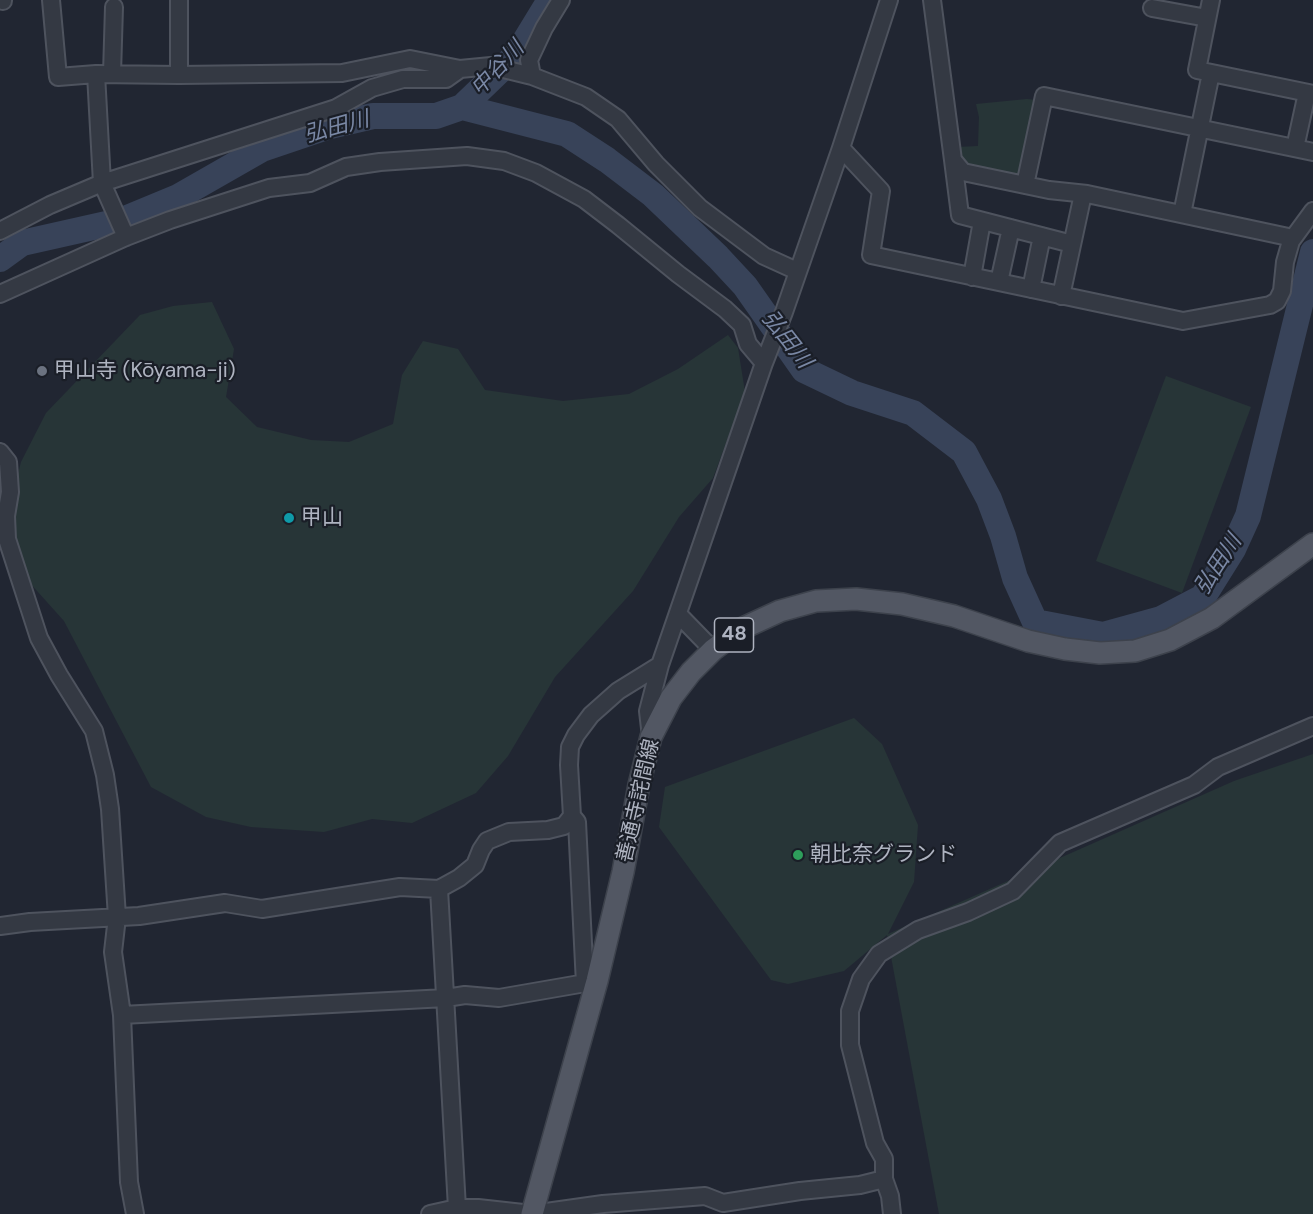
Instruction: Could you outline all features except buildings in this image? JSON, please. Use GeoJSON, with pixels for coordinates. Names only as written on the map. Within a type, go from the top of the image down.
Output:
{"type":"FeatureCollection","features":[{"type":"Feature","properties":{"kind":"main road","name":"善通寺詫間線"},"geometry":{"type":"LineString","coordinates":[[532,1214],[591,982],[623,872],[639,784],[651,737],[671,698],[691,672],[713,650],[741,629],[780,611],[816,601],[856,599],[902,604],[954,616],[1028,641],[1065,649],[1100,653],[1135,651],[1170,640],[1212,618],[1313,544]]}},
{"type":"Feature","properties":{"kind":"street"},"geometry":{"type":"LineString","coordinates":[[51,0],[58,77],[104,74],[342,72],[410,59],[460,69],[491,66],[525,74],[586,97],[618,118],[656,164],[700,208],[764,256],[797,271]]}},
{"type":"Feature","properties":{"kind":"street"},"geometry":{"type":"LineString","coordinates":[[179,0],[179,75]]}},
{"type":"Feature","properties":{"kind":"street"},"geometry":{"type":"LineString","coordinates":[[525,74],[543,28],[561,0]]}},
{"type":"Feature","properties":{"kind":"street"},"geometry":{"type":"LineString","coordinates":[[651,737],[648,711],[660,665],[765,358],[782,318],[841,148],[890,0]]}},
{"type":"Feature","properties":{"kind":"street"},"geometry":{"type":"LineString","coordinates":[[932,0],[960,215],[1072,244]]}},
{"type":"Feature","properties":{"kind":"street"},"geometry":{"type":"LineString","coordinates":[[1211,0],[1197,70],[1310,93],[1296,148]]}},
{"type":"Feature","properties":{"kind":"street"},"geometry":{"type":"LineString","coordinates":[[114,7],[104,74],[102,183],[126,237]]}},
{"type":"Feature","properties":{"kind":"street"},"geometry":{"type":"LineString","coordinates":[[1152,8],[1207,18]]}},
{"type":"Feature","properties":{"kind":"street"},"geometry":{"type":"LineString","coordinates":[[0,231],[50,205],[102,183],[336,108],[372,88],[403,79],[446,79],[460,69]]}},
{"type":"Feature","properties":{"kind":"street"},"geometry":{"type":"LineString","coordinates":[[1182,214],[1211,73]]}},
{"type":"Feature","properties":{"kind":"street"},"geometry":{"type":"LineString","coordinates":[[1025,184],[1044,96],[1313,152]]}},
{"type":"Feature","properties":{"kind":"street"},"geometry":{"type":"LineString","coordinates":[[841,148],[881,191],[872,255],[1183,321],[1270,305],[1277,301],[1282,291],[1285,262],[1293,238],[1313,211]]}},
{"type":"Feature","properties":{"kind":"street"},"geometry":{"type":"LineString","coordinates":[[0,294],[126,237],[170,220],[269,188],[310,183],[346,167],[380,162],[468,156],[504,161],[536,173],[584,200],[725,309],[742,325],[748,344],[765,358]]}},
{"type":"Feature","properties":{"kind":"street"},"geometry":{"type":"LineString","coordinates":[[953,160],[963,172],[1083,194],[1293,238]]}},
{"type":"Feature","properties":{"kind":"street"},"geometry":{"type":"LineString","coordinates":[[1061,296],[1083,194]]}},
{"type":"Feature","properties":{"kind":"street"},"geometry":{"type":"LineString","coordinates":[[972,277],[982,221]]}},
{"type":"Feature","properties":{"kind":"street"},"geometry":{"type":"LineString","coordinates":[[999,282],[1011,228]]}},
{"type":"Feature","properties":{"kind":"street"},"geometry":{"type":"LineString","coordinates":[[1031,289],[1042,236]]}},
{"type":"Feature","properties":{"kind":"street"},"geometry":{"type":"LineString","coordinates":[[0,452],[8,462],[10,492],[6,516],[7,539],[39,638],[94,731],[100,750],[110,809],[117,917],[113,952],[122,1015],[129,1182],[135,1214]]}},
{"type":"Feature","properties":{"kind":"street"},"geometry":{"type":"LineString","coordinates":[[678,614],[713,650]]}},
{"type":"Feature","properties":{"kind":"street"},"geometry":{"type":"LineString","coordinates":[[122,1015],[446,998],[465,995],[499,998],[591,982],[577,822],[572,816],[570,747],[591,715],[618,691],[660,665]]}},
{"type":"Feature","properties":{"kind":"street"},"geometry":{"type":"LineString","coordinates":[[892,1214],[890,1196],[884,1179],[884,1159],[875,1143],[850,1045],[850,1011],[861,978],[879,954],[918,930],[968,912],[1013,891],[1060,843],[1194,786],[1218,767],[1313,726]]}},
{"type":"Feature","properties":{"kind":"street"},"geometry":{"type":"LineString","coordinates":[[0,926],[30,922],[139,916],[225,903],[262,909],[400,887],[439,889],[459,878],[475,865],[487,841],[509,832],[548,830],[564,826],[572,816]]}},
{"type":"Feature","properties":{"kind":"street"},"geometry":{"type":"LineString","coordinates":[[439,889],[457,1208]]}},
{"type":"Feature","properties":{"kind":"street"},"geometry":{"type":"LineString","coordinates":[[430,1214],[457,1208],[478,1208],[532,1214],[623,1202],[705,1196],[723,1203],[800,1191],[860,1185],[884,1179]]}},
{"type":"Feature","properties":{"kind":"street"},"geometry":{"type":"LineString","coordinates":[[705,1196],[706,1214]]}},
{"type":"Feature","properties":{"kind":"shaded area"},"geometry":{"type":"Polygon","coordinates":[[[1036,100],[1021,171],[1015,176],[963,167],[958,147],[978,146],[979,117],[976,104],[1036,100]]]}},
{"type":"Feature","properties":{"kind":"shaded area"},"geometry":{"type":"Polygon","coordinates":[[[212,302],[234,349],[226,397],[257,427],[311,440],[349,442],[393,424],[402,375],[423,341],[458,349],[485,390],[563,401],[629,394],[678,369],[728,335],[738,348],[745,392],[713,478],[679,517],[633,591],[555,677],[508,756],[476,793],[412,823],[372,819],[324,832],[251,827],[206,817],[151,787],[64,621],[29,582],[9,542],[9,509],[21,462],[46,413],[140,315],[173,306],[212,302]]]}},
{"type":"Feature","properties":{"kind":"shaded area"},"geometry":{"type":"Polygon","coordinates":[[[1166,376],[1251,407],[1182,593],[1096,561],[1166,376]]]}},
{"type":"Feature","properties":{"kind":"shaded area"},"geometry":{"type":"Polygon","coordinates":[[[854,718],[882,744],[918,825],[914,882],[888,934],[1234,781],[1313,754],[1313,1214],[939,1214],[887,935],[844,971],[788,984],[771,980],[659,827],[665,787],[854,718]]]}},
{"type":"Feature","properties":{"kind":"waterway","name":"中谷川"},"geometry":{"type":"LineString","coordinates":[[462,107],[517,54],[550,0]]}},
{"type":"Feature","properties":{"kind":"waterway","name":"弘田川"},"geometry":{"type":"LineString","coordinates":[[0,259],[22,243],[120,221],[178,197],[262,149],[330,126],[373,116],[436,116],[462,107],[567,134],[607,160],[653,195],[718,257],[745,286],[804,370],[852,393],[913,413],[964,452],[989,499],[1015,578],[1035,622],[1103,635],[1161,619],[1203,597],[1233,549],[1248,516],[1313,252]]}},
{"type":"Feature","properties":{"kind":"place","name":"甲山寺 (Kōyama-ji)"},"geometry":{"type":"Point","coordinates":[42,371]}},
{"type":"Feature","properties":{"kind":"place","name":"甲山"},"geometry":{"type":"Point","coordinates":[289,518]}},
{"type":"Feature","properties":{"kind":"place","name":"朝比奈グランド"},"geometry":{"type":"Point","coordinates":[798,855]}}]}
